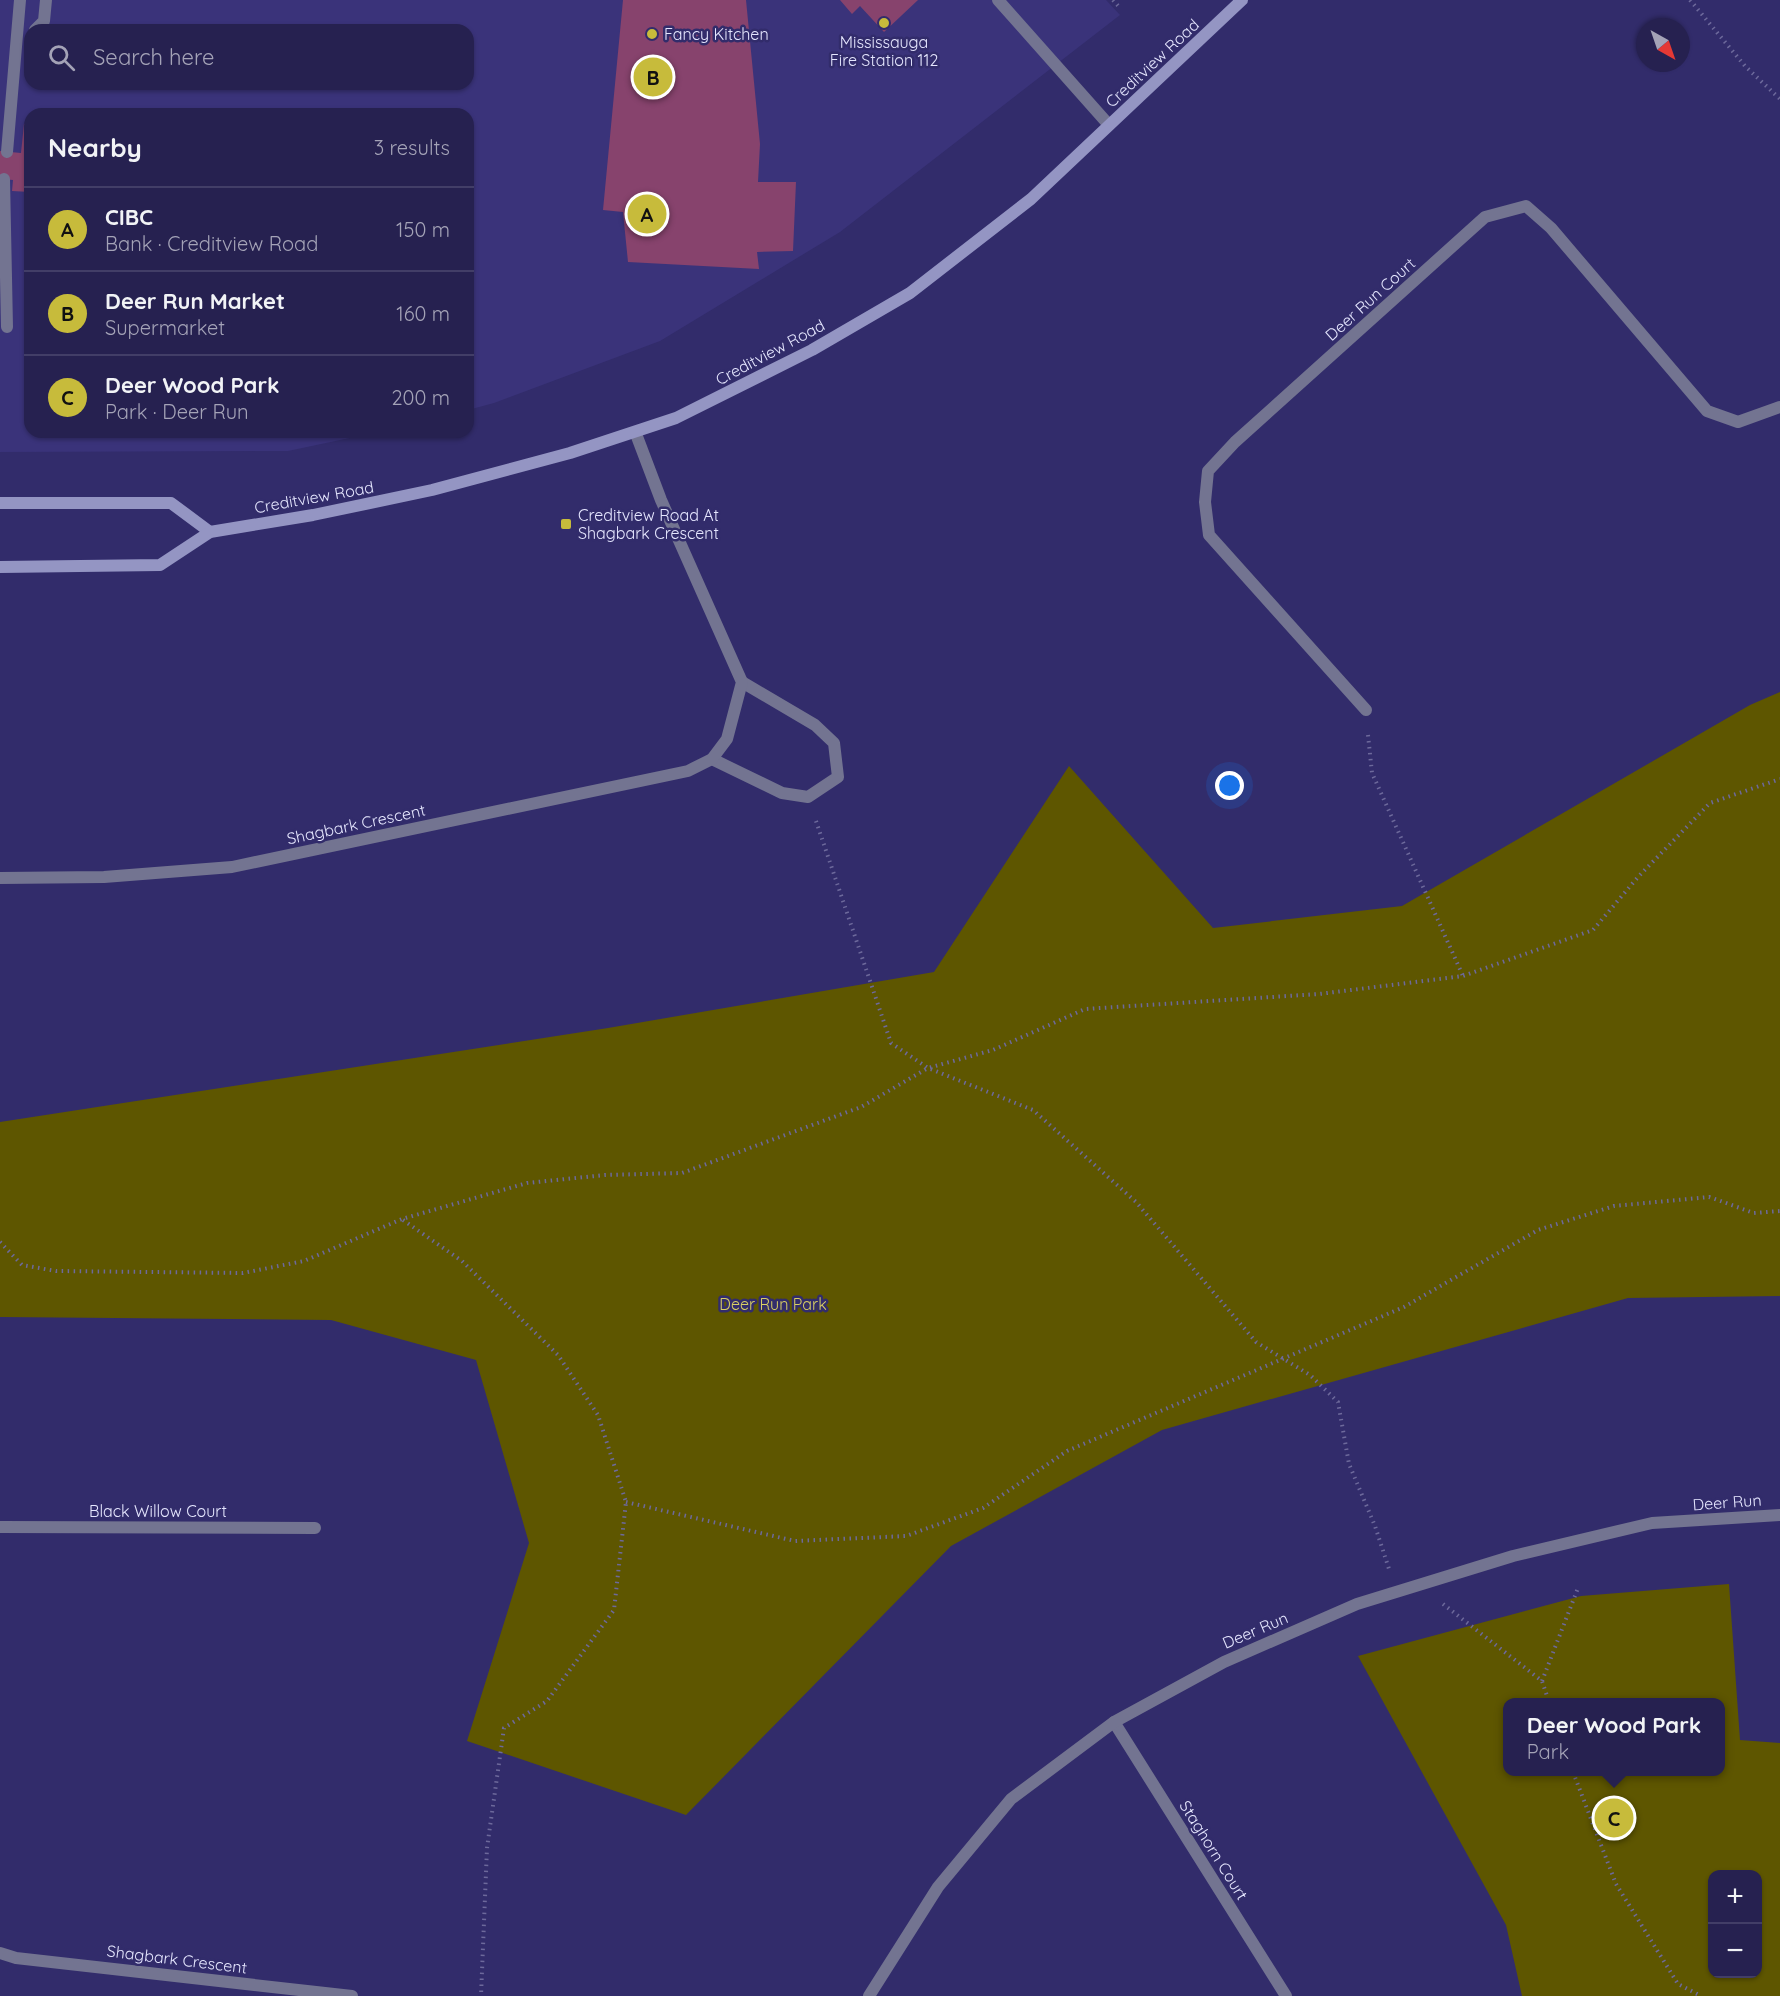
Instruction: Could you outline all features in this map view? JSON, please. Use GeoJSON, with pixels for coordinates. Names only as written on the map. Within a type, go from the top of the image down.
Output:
{"type":"FeatureCollection","features":[{"type":"Feature","properties":{"kind":"main road","name":"Creditview Road"},"geometry":{"type":"LineString","coordinates":[[0,567],[160,565],[210,532],[397,498],[636,434],[676,418],[742,387],[910,293],[1031,199],[1242,0]]}},
{"type":"Feature","properties":{"kind":"main road"},"geometry":{"type":"LineString","coordinates":[[0,503],[171,502],[210,532]]}},
{"type":"Feature","properties":{"kind":"street"},"geometry":{"type":"LineString","coordinates":[[7,152],[20,0]]}},
{"type":"Feature","properties":{"kind":"street"},"geometry":{"type":"LineString","coordinates":[[41,24],[44,21],[46,0]]}},
{"type":"Feature","properties":{"kind":"street"},"geometry":{"type":"LineString","coordinates":[[998,0],[1109,125]]}},
{"type":"Feature","properties":{"kind":"street"},"geometry":{"type":"LineString","coordinates":[[16,48],[24,41]]}},
{"type":"Feature","properties":{"kind":"street"},"geometry":{"type":"LineString","coordinates":[[4,179],[7,327]]}},
{"type":"Feature","properties":{"kind":"street","name":"Deer Run Court"},"geometry":{"type":"LineString","coordinates":[[1366,710],[1209,535],[1204,502],[1208,471],[1235,442],[1485,217],[1526,206],[1551,228],[1707,411],[1738,422],[1780,407]]}},
{"type":"Feature","properties":{"kind":"street"},"geometry":{"type":"LineString","coordinates":[[636,434],[661,500],[742,682],[815,725],[834,743],[838,777],[808,797],[782,793],[712,759],[727,739],[742,682]]}},
{"type":"Feature","properties":{"kind":"street","name":"Shagbark Crescent"},"geometry":{"type":"LineString","coordinates":[[0,878],[104,877],[232,867],[688,771],[712,759]]}},
{"type":"Feature","properties":{"kind":"street","name":"Deer Run"},"geometry":{"type":"LineString","coordinates":[[869,1996],[938,1887],[1011,1799],[1114,1722],[1224,1662],[1357,1604],[1514,1556],[1652,1523],[1780,1515]]}},
{"type":"Feature","properties":{"kind":"street","name":"Black Willow Court"},"geometry":{"type":"LineString","coordinates":[[0,1527],[315,1528]]}},
{"type":"Feature","properties":{"kind":"street","name":"Staghorn Court"},"geometry":{"type":"LineString","coordinates":[[1114,1722],[1286,1996]]}},
{"type":"Feature","properties":{"kind":"street","name":"Shagbark Crescent"},"geometry":{"type":"LineString","coordinates":[[0,1953],[16,1958],[352,1996]]}},
{"type":"Feature","properties":{"kind":"path"},"geometry":{"type":"LineString","coordinates":[[1113,0],[1120,8]]}},
{"type":"Feature","properties":{"kind":"path"},"geometry":{"type":"LineString","coordinates":[[1690,0],[1745,66],[1780,99]]}},
{"type":"Feature","properties":{"kind":"path"},"geometry":{"type":"LineString","coordinates":[[1366,710],[1372,773],[1463,975]]}},
{"type":"Feature","properties":{"kind":"path"},"geometry":{"type":"LineString","coordinates":[[0,1242],[22,1265],[56,1271],[243,1273],[304,1262],[402,1219],[527,1183],[606,1175],[682,1173],[861,1107],[928,1068],[993,1050],[1085,1009],[1319,994],[1463,975],[1593,930],[1638,877],[1710,803],[1780,779]]}},
{"type":"Feature","properties":{"kind":"path"},"geometry":{"type":"LineString","coordinates":[[808,797],[891,1043],[928,1068],[1033,1110],[1136,1202],[1256,1342],[1310,1375],[1338,1402],[1349,1464],[1375,1526],[1396,1592]]}},
{"type":"Feature","properties":{"kind":"path"},"geometry":{"type":"LineString","coordinates":[[626,1502],[795,1540],[906,1536],[983,1508],[1066,1451],[1404,1307],[1538,1230],[1614,1206],[1709,1197],[1754,1213],[1780,1211]]}},
{"type":"Feature","properties":{"kind":"path"},"geometry":{"type":"LineString","coordinates":[[402,1219],[462,1262],[558,1355],[598,1415],[626,1502],[615,1610],[547,1701],[504,1728],[487,1848],[481,1996]]}},
{"type":"Feature","properties":{"kind":"path"},"geometry":{"type":"LineString","coordinates":[[1418,1585],[1542,1681],[1548,1698]]}},
{"type":"Feature","properties":{"kind":"path"},"geometry":{"type":"LineString","coordinates":[[1542,1681],[1578,1588]]}},
{"type":"Feature","properties":{"kind":"path"},"geometry":{"type":"LineString","coordinates":[[1575,1776],[1616,1884],[1678,1984],[1701,1996]]}},
{"type":"Feature","properties":{"kind":"shaded area"},"geometry":{"type":"Polygon","coordinates":[[[0,0],[1106,0],[1120,15],[840,232],[660,341],[474,408],[474,108],[24,108],[24,438],[350,438],[288,451],[0,452],[0,0]]]}},
{"type":"Feature","properties":{"kind":"green space","name":"Deer Run Park"},"geometry":{"type":"Polygon","coordinates":[[[1780,692],[1780,1296],[1628,1298],[1162,1430],[951,1546],[686,1815],[467,1741],[529,1543],[476,1360],[331,1320],[0,1317],[0,1122],[608,1028],[934,972],[1069,766],[1213,928],[1402,906],[1750,705],[1780,692]]]}},
{"type":"Feature","properties":{"kind":"green space"},"geometry":{"type":"Polygon","coordinates":[[[1729,1584],[1740,1740],[1780,1743],[1780,1996],[1522,1996],[1506,1925],[1358,1656],[1581,1596],[1729,1584]]]}},
{"type":"Feature","properties":{"kind":"building"},"geometry":{"type":"Polygon","coordinates":[[[623,0],[746,0],[760,144],[758,182],[796,182],[793,251],[757,252],[759,269],[628,262],[623,212],[603,210],[623,0]]]}},
{"type":"Feature","properties":{"kind":"building","name":"Mississauga Fire Station 112"},"geometry":{"type":"Polygon","coordinates":[[[840,0],[918,0],[884,32],[860,6],[852,14],[840,0]]]}},
{"type":"Feature","properties":{"kind":"building"},"geometry":{"type":"Polygon","coordinates":[[[24,124],[24,192],[12,191],[13,180],[0,179],[0,151],[21,153],[24,124]]]}},
{"type":"Feature","properties":{"kind":"place","name":"Mississauga Fire Station 112"},"geometry":{"type":"Point","coordinates":[884,23]}},
{"type":"Feature","properties":{"kind":"place","name":"Fancy Kitchen"},"geometry":{"type":"Point","coordinates":[652,34]}},
{"type":"Feature","properties":{"kind":"place","name":"Deer Run Market"},"geometry":{"type":"Point","coordinates":[653,77]}},
{"type":"Feature","properties":{"kind":"place","name":"CIBC"},"geometry":{"type":"Point","coordinates":[647,214]}},
{"type":"Feature","properties":{"kind":"place","name":"Creditview Road At Shagbark Crescent"},"geometry":{"type":"Point","coordinates":[566,524]}},
{"type":"Feature","properties":{"kind":"place","name":"Deer Wood Park"},"geometry":{"type":"Point","coordinates":[1614,1818]}}]}
